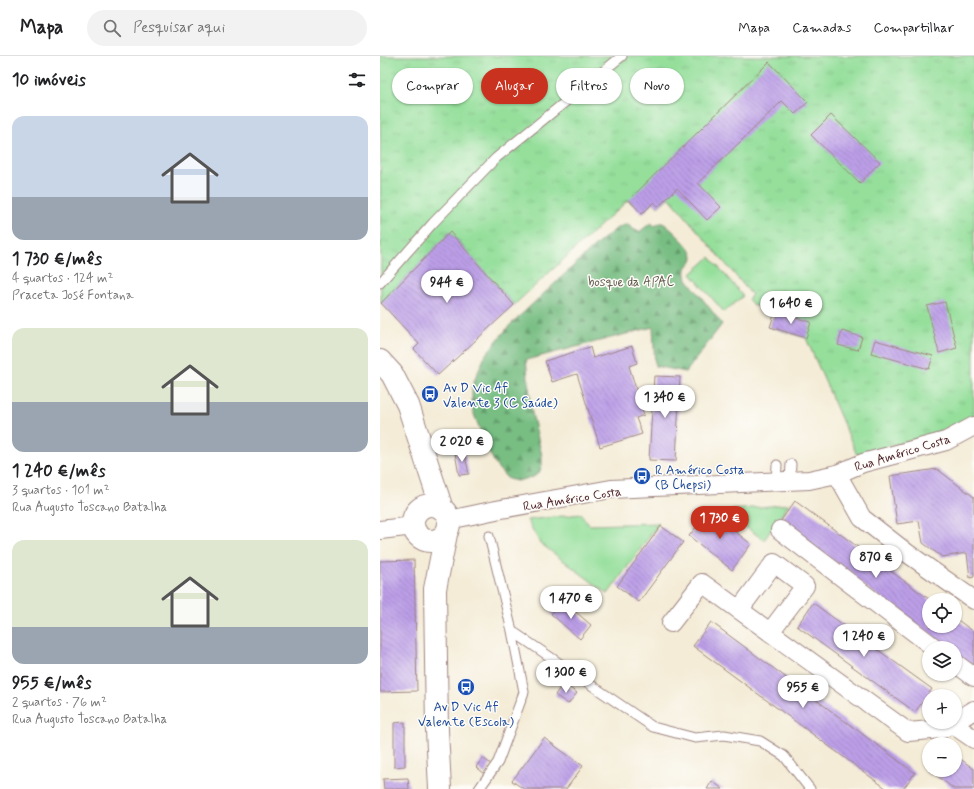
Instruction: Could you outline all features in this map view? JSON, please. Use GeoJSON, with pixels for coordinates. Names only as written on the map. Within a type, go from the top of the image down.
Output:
{"type":"FeatureCollection","features":[{"type":"Feature","properties":{"kind":"street"},"geometry":{"type":"LineString","coordinates":[[380,361],[392,374],[408,405],[446,521],[435,589],[437,730],[440,789]]}},
{"type":"Feature","properties":{"kind":"street","name":"Rua Américo Costa"},"geometry":{"type":"LineString","coordinates":[[446,521],[496,510],[611,489],[784,473],[809,480],[837,474],[863,463],[946,441],[974,426]]}},
{"type":"Feature","properties":{"kind":"street"},"geometry":{"type":"LineString","coordinates":[[425,455],[417,526],[435,589]]}},
{"type":"Feature","properties":{"kind":"street"},"geometry":{"type":"LineString","coordinates":[[837,474],[862,518],[907,553],[974,600]]}},
{"type":"Feature","properties":{"kind":"street"},"geometry":{"type":"LineString","coordinates":[[432,505],[446,521],[437,540],[426,541],[417,526],[421,509],[432,505]]}},
{"type":"Feature","properties":{"kind":"street"},"geometry":{"type":"LineString","coordinates":[[380,530],[417,526]]}},
{"type":"Feature","properties":{"kind":"street"},"geometry":{"type":"LineString","coordinates":[[780,530],[926,641]]}},
{"type":"Feature","properties":{"kind":"street"},"geometry":{"type":"LineString","coordinates":[[739,610],[774,563],[805,586],[770,632]]}},
{"type":"Feature","properties":{"kind":"street"},"geometry":{"type":"LineString","coordinates":[[671,623],[702,583],[908,732],[942,729]]}},
{"type":"Feature","properties":{"kind":"street"},"geometry":{"type":"LineString","coordinates":[[962,668],[974,677]]}},
{"type":"Feature","properties":{"kind":"street"},"geometry":{"type":"LineString","coordinates":[[962,718],[974,710]]}},
{"type":"Feature","properties":{"kind":"street"},"geometry":{"type":"LineString","coordinates":[[959,729],[974,739]]}},
{"type":"Feature","properties":{"kind":"lane"},"geometry":{"type":"LineString","coordinates":[[380,283],[433,223],[496,158],[622,56]]}},
{"type":"Feature","properties":{"kind":"lane"},"geometry":{"type":"LineString","coordinates":[[479,789],[498,762],[524,692],[512,631],[489,536]]}},
{"type":"Feature","properties":{"kind":"lane"},"geometry":{"type":"LineString","coordinates":[[512,631],[653,727],[696,738],[724,735],[760,741],[784,756],[810,789]]}},
{"type":"Feature","properties":{"kind":"green space"},"geometry":{"type":"Polygon","coordinates":[[[380,56],[974,56],[974,419],[920,438],[857,455],[806,338],[770,327],[775,312],[753,305],[748,299],[752,295],[669,197],[658,207],[654,202],[642,214],[628,200],[514,305],[450,232],[381,303],[380,56]]]}},
{"type":"Feature","properties":{"kind":"green space","name":"bosque da APAC"},"geometry":{"type":"Polygon","coordinates":[[[651,223],[655,226],[663,223],[685,243],[692,252],[693,259],[686,270],[687,279],[722,324],[686,372],[655,366],[653,327],[526,360],[532,413],[542,456],[542,465],[539,473],[533,477],[517,481],[508,479],[497,467],[488,450],[472,409],[472,386],[486,354],[510,325],[596,245],[617,228],[627,224],[639,232],[651,223]]]}},
{"type":"Feature","properties":{"kind":"green space"},"geometry":{"type":"Polygon","coordinates":[[[710,257],[743,296],[724,312],[691,274],[710,257]]]}},
{"type":"Feature","properties":{"kind":"green space"},"geometry":{"type":"Polygon","coordinates":[[[789,504],[764,540],[723,511],[789,504]]]}},
{"type":"Feature","properties":{"kind":"green space"},"geometry":{"type":"Polygon","coordinates":[[[581,514],[589,525],[659,523],[608,594],[540,543],[527,520],[581,514]]]}},
{"type":"Feature","properties":{"kind":"building"},"geometry":{"type":"Polygon","coordinates":[[[769,62],[808,102],[795,114],[782,101],[698,183],[721,207],[707,220],[677,188],[658,207],[654,202],[642,214],[629,200],[769,62]]]}},
{"type":"Feature","properties":{"kind":"building"},"geometry":{"type":"Polygon","coordinates":[[[831,115],[880,162],[860,183],[811,135],[831,115]]]}},
{"type":"Feature","properties":{"kind":"building"},"geometry":{"type":"Polygon","coordinates":[[[450,232],[514,305],[438,375],[414,349],[419,344],[381,303],[450,232]]]}},
{"type":"Feature","properties":{"kind":"building"},"geometry":{"type":"Polygon","coordinates":[[[945,302],[957,348],[939,353],[927,306],[945,302]]]}},
{"type":"Feature","properties":{"kind":"building"},"geometry":{"type":"Polygon","coordinates":[[[775,312],[811,322],[806,338],[770,327],[775,312]]]}},
{"type":"Feature","properties":{"kind":"building"},"geometry":{"type":"Polygon","coordinates":[[[842,331],[862,337],[858,350],[838,345],[842,331]]]}},
{"type":"Feature","properties":{"kind":"building"},"geometry":{"type":"Polygon","coordinates":[[[875,340],[933,356],[929,369],[871,353],[875,340]]]}},
{"type":"Feature","properties":{"kind":"building"},"geometry":{"type":"Polygon","coordinates":[[[632,346],[637,363],[629,366],[644,415],[636,418],[642,434],[600,447],[577,374],[552,382],[545,361],[590,347],[593,358],[632,346]]]}},
{"type":"Feature","properties":{"kind":"building"},"geometry":{"type":"Polygon","coordinates":[[[654,376],[680,377],[676,461],[649,460],[654,376]]]}},
{"type":"Feature","properties":{"kind":"building"},"geometry":{"type":"Polygon","coordinates":[[[464,451],[469,474],[459,475],[455,453],[464,451]]]}},
{"type":"Feature","properties":{"kind":"building"},"geometry":{"type":"Polygon","coordinates":[[[937,469],[974,497],[974,577],[970,578],[967,553],[942,557],[923,543],[919,521],[897,524],[890,476],[937,469]]]}},
{"type":"Feature","properties":{"kind":"building"},"geometry":{"type":"Polygon","coordinates":[[[795,501],[922,594],[922,629],[779,523],[795,501]]]}},
{"type":"Feature","properties":{"kind":"building"},"geometry":{"type":"Polygon","coordinates":[[[709,511],[751,544],[732,570],[689,536],[709,511]]]}},
{"type":"Feature","properties":{"kind":"building"},"geometry":{"type":"Polygon","coordinates":[[[661,526],[683,542],[639,602],[617,586],[661,526]]]}},
{"type":"Feature","properties":{"kind":"building"},"geometry":{"type":"Polygon","coordinates":[[[414,560],[417,691],[380,692],[380,561],[414,560]]]}},
{"type":"Feature","properties":{"kind":"building"},"geometry":{"type":"Polygon","coordinates":[[[562,600],[591,625],[580,639],[551,614],[562,600]]]}},
{"type":"Feature","properties":{"kind":"building"},"geometry":{"type":"Polygon","coordinates":[[[813,603],[932,689],[922,689],[922,703],[915,712],[797,626],[813,603]]]}},
{"type":"Feature","properties":{"kind":"building"},"geometry":{"type":"Polygon","coordinates":[[[711,622],[915,773],[903,789],[887,789],[693,646],[711,622]]]}},
{"type":"Feature","properties":{"kind":"building"},"geometry":{"type":"Polygon","coordinates":[[[962,623],[974,632],[974,667],[962,658],[962,641],[939,641],[928,633],[962,633],[962,623]]]}},
{"type":"Feature","properties":{"kind":"building"},"geometry":{"type":"Polygon","coordinates":[[[563,683],[577,693],[568,704],[555,695],[563,683]]]}},
{"type":"Feature","properties":{"kind":"building"},"geometry":{"type":"Polygon","coordinates":[[[405,722],[405,766],[394,767],[394,723],[405,722]]]}},
{"type":"Feature","properties":{"kind":"building"},"geometry":{"type":"Polygon","coordinates":[[[544,738],[583,766],[566,789],[524,789],[512,781],[544,738]]]}},
{"type":"Feature","properties":{"kind":"building"},"geometry":{"type":"Polygon","coordinates":[[[483,758],[491,764],[485,774],[476,767],[483,758]]]}},
{"type":"Feature","properties":{"kind":"building"},"geometry":{"type":"Polygon","coordinates":[[[962,760],[974,769],[974,789],[954,789],[938,777],[962,777],[962,760]]]}},
{"type":"Feature","properties":{"kind":"building"},"geometry":{"type":"Polygon","coordinates":[[[408,778],[409,789],[384,789],[383,779],[408,778]]]}},
{"type":"Feature","properties":{"kind":"building"},"geometry":{"type":"Polygon","coordinates":[[[712,781],[723,789],[707,789],[712,781]]]}},
{"type":"Feature","properties":{"kind":"place","name":"Av D Vic Af Valente 3 (C Saúde)"},"geometry":{"type":"Point","coordinates":[430,394]}},
{"type":"Feature","properties":{"kind":"place","name":"R Américo Costa (B Chepsi)"},"geometry":{"type":"Point","coordinates":[642,476]}},
{"type":"Feature","properties":{"kind":"place","name":"Av D Vic Af Valente (Escola)"},"geometry":{"type":"Point","coordinates":[466,687]}}]}
